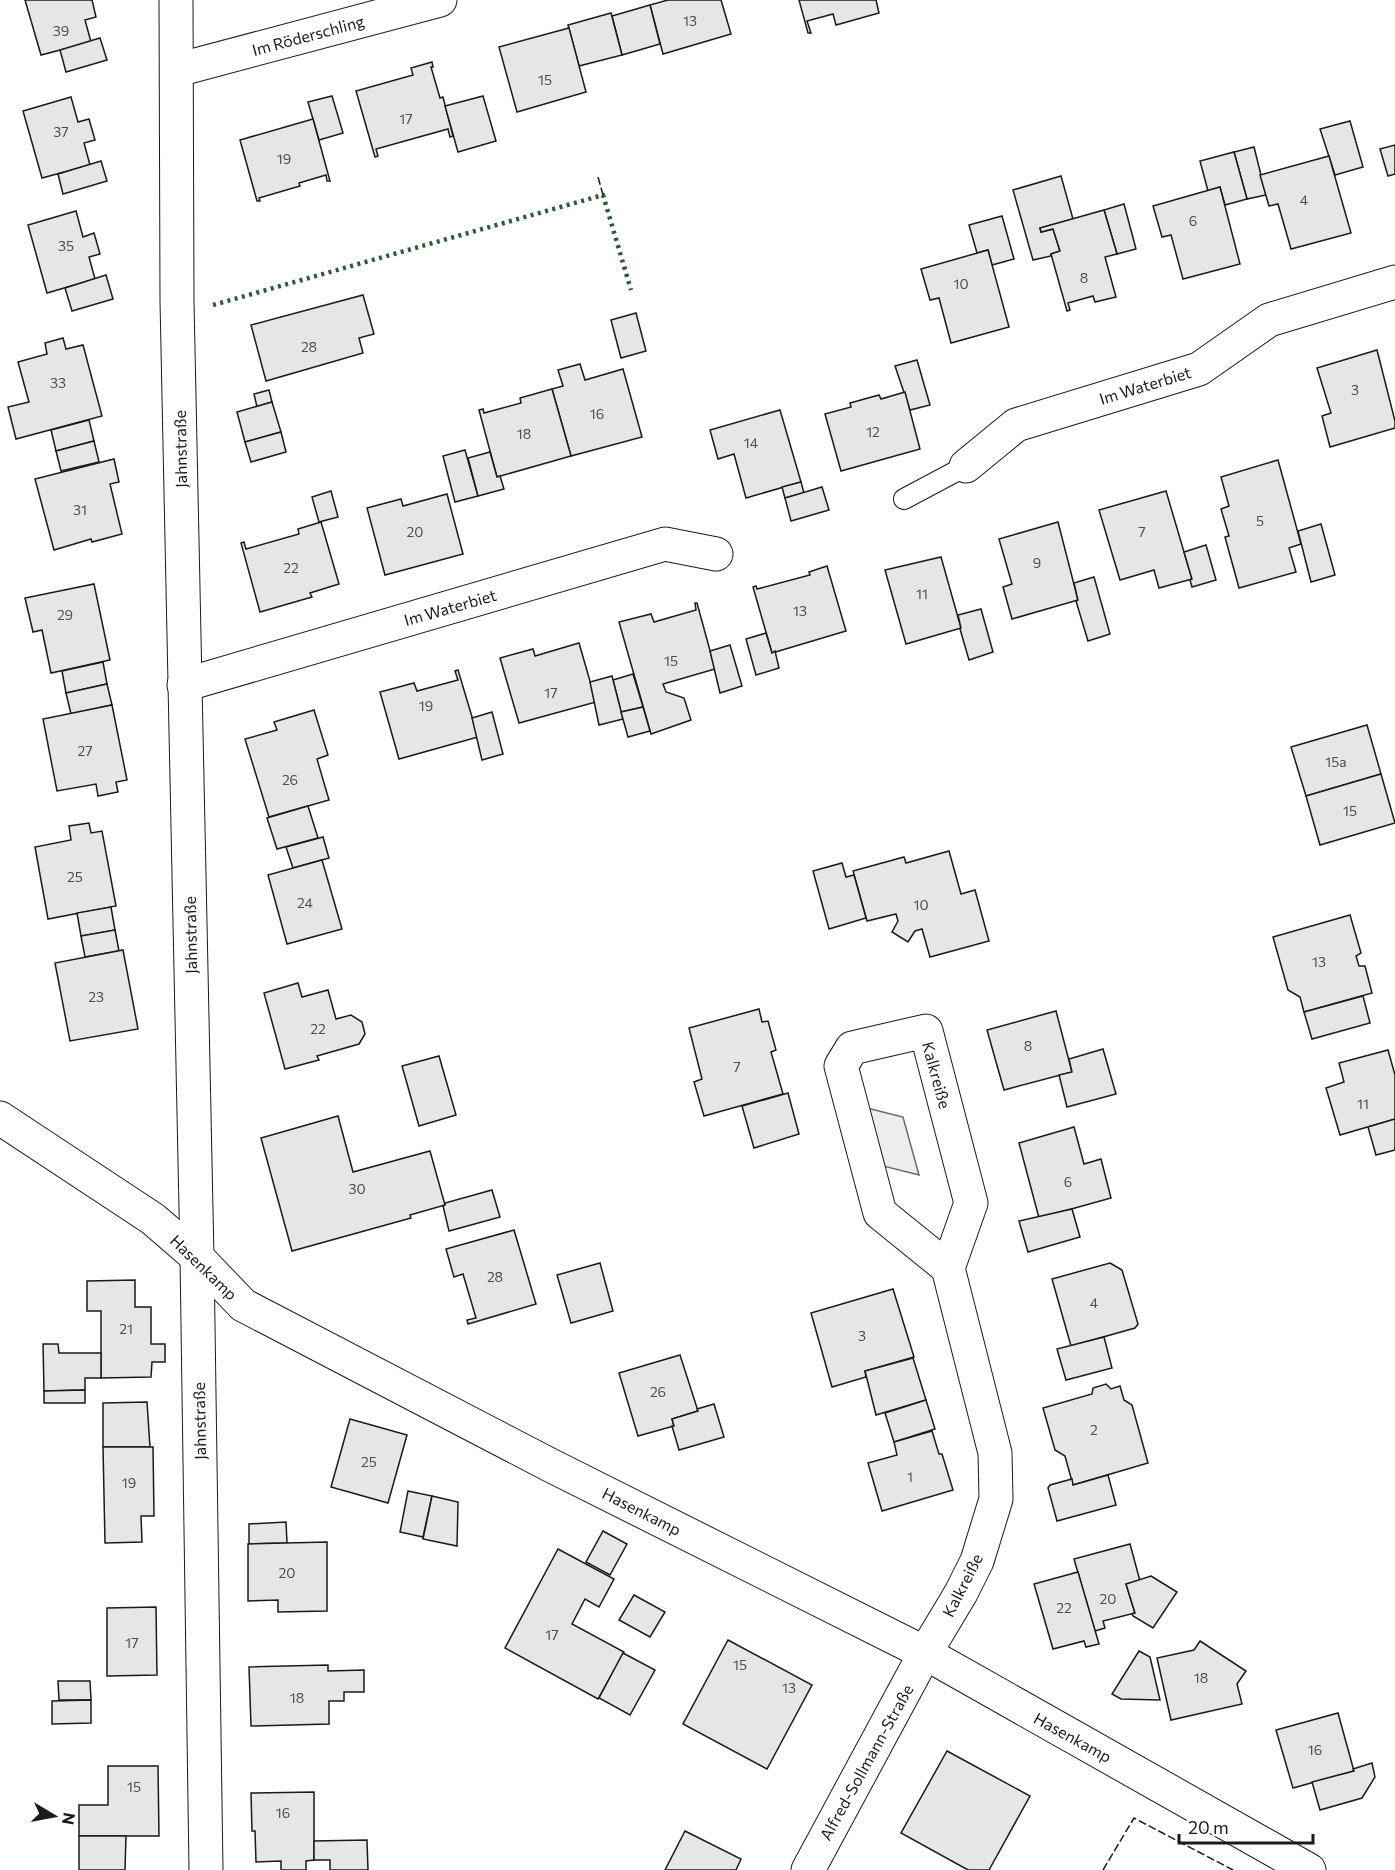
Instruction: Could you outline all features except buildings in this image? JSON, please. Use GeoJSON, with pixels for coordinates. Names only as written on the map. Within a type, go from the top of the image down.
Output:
{"type":"FeatureCollection","features":[{"type":"Feature","properties":{"kind":"street","name":"Jahnstraße"},"geometry":{"type":"LineString","coordinates":[[176,0],[177,301],[197,1257],[206,1870]]}},
{"type":"Feature","properties":{"kind":"street","name":"Im Röderschling"},"geometry":{"type":"LineString","coordinates":[[177,70],[440,0]]}},
{"type":"Feature","properties":{"kind":"street","name":"Im Waterbiet"},"geometry":{"type":"LineString","coordinates":[[966,466],[1016,425],[1198,369],[1269,320],[1395,282]]}},
{"type":"Feature","properties":{"kind":"street","name":"Im Waterbiet"},"geometry":{"type":"LineString","coordinates":[[184,685],[665,544],[716,554]]}},
{"type":"Feature","properties":{"kind":"street","name":"Kalkreiße"},"geometry":{"type":"LineString","coordinates":[[925,1653],[977,1561],[996,1499],[995,1453],[948,1268],[971,1203],[926,1031],[852,1048],[841,1066],[880,1213],[948,1268]]}},
{"type":"Feature","properties":{"kind":"street","name":"Hasenkamp"},"geometry":{"type":"LineString","coordinates":[[0,1118],[153,1219],[197,1257],[243,1305],[550,1465],[925,1653],[1309,1870]]}},
{"type":"Feature","properties":{"kind":"street","name":"Alfred-Sollmann-Straße"},"geometry":{"type":"LineString","coordinates":[[808,1870],[925,1653]]}},
{"type":"Feature","properties":{"kind":"lane"},"geometry":{"type":"LineString","coordinates":[[904,498],[966,466]]}},
{"type":"Feature","properties":{"kind":"shaded area"},"geometry":{"type":"Polygon","coordinates":[[[867,1108],[903,1117],[919,1175],[883,1166],[867,1108]]]}},
{"type":"Feature","properties":{"kind":"hedge"},"geometry":{"type":"LineString","coordinates":[[213,305],[603,195],[631,290]]}},
{"type":"Feature","properties":{"kind":"fence"},"geometry":{"type":"LineString","coordinates":[[598,177],[603,195]]}},
{"type":"Feature","properties":{"kind":"fence"},"geometry":{"type":"LineString","coordinates":[[1103,1870],[1134,1818],[1233,1870]]}}]}
